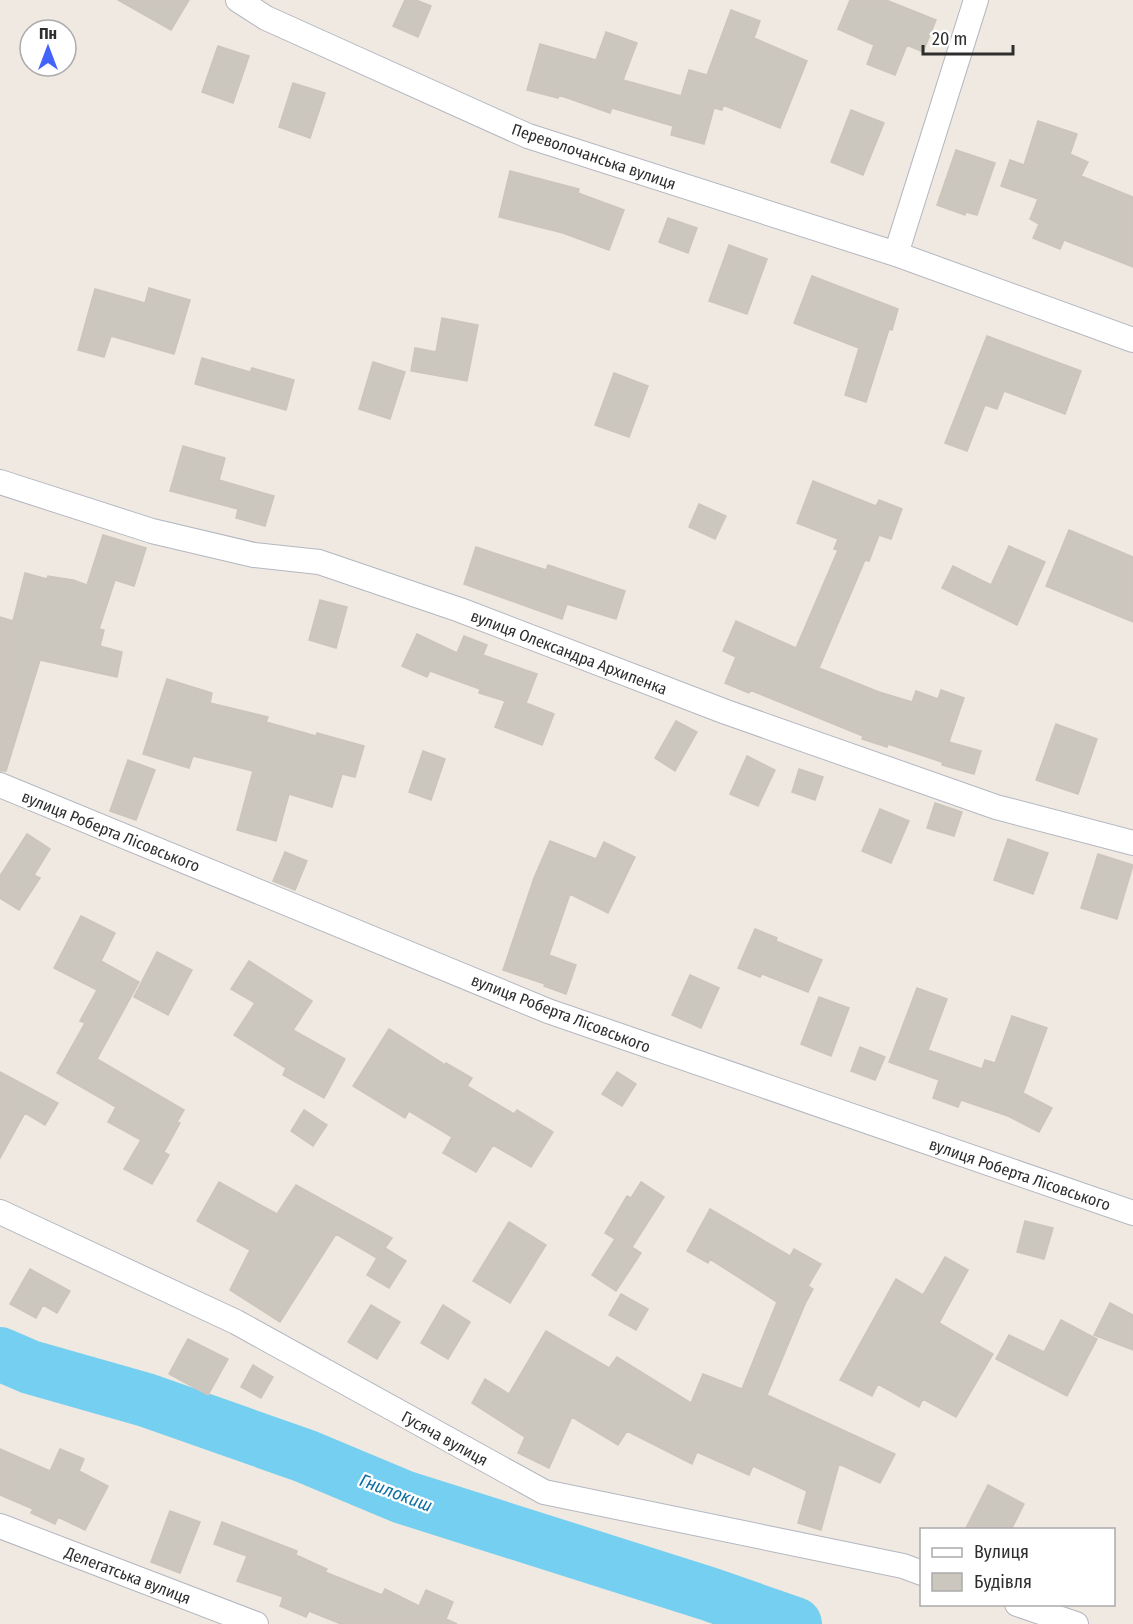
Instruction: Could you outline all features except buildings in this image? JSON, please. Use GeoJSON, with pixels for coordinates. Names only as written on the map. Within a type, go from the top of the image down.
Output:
{"type":"FeatureCollection","features":[{"type":"Feature","properties":{"kind":"street","name":"Переволочанська вулиця"},"geometry":{"type":"LineString","coordinates":[[238,0],[266,18],[528,136],[896,254],[1133,340]]}},
{"type":"Feature","properties":{"kind":"street"},"geometry":{"type":"LineString","coordinates":[[896,254],[976,0]]}},
{"type":"Feature","properties":{"kind":"street","name":"вулиця Олександра Архипенка"},"geometry":{"type":"LineString","coordinates":[[0,482],[153,531],[254,555],[319,562],[460,610],[726,712],[996,807],[1133,843]]}},
{"type":"Feature","properties":{"kind":"street","name":"вулиця Роберта Лісовського"},"geometry":{"type":"LineString","coordinates":[[0,785],[548,1011],[1133,1213]]}},
{"type":"Feature","properties":{"kind":"street","name":"Гусяча вулиця"},"geometry":{"type":"LineString","coordinates":[[0,1212],[236,1323],[544,1492],[903,1566],[920,1573]]}},
{"type":"Feature","properties":{"kind":"street","name":"Делегатська вулиця"},"geometry":{"type":"LineString","coordinates":[[0,1526],[256,1624]]}},
{"type":"Feature","properties":{"kind":"street"},"geometry":{"type":"LineString","coordinates":[[1020,1606],[1076,1624]]}},
{"type":"Feature","properties":{"kind":"waterway","name":"Гнилокиш"},"geometry":{"type":"LineString","coordinates":[[0,1354],[30,1367],[146,1400],[305,1456],[403,1497],[709,1594],[795,1624]]}}]}
